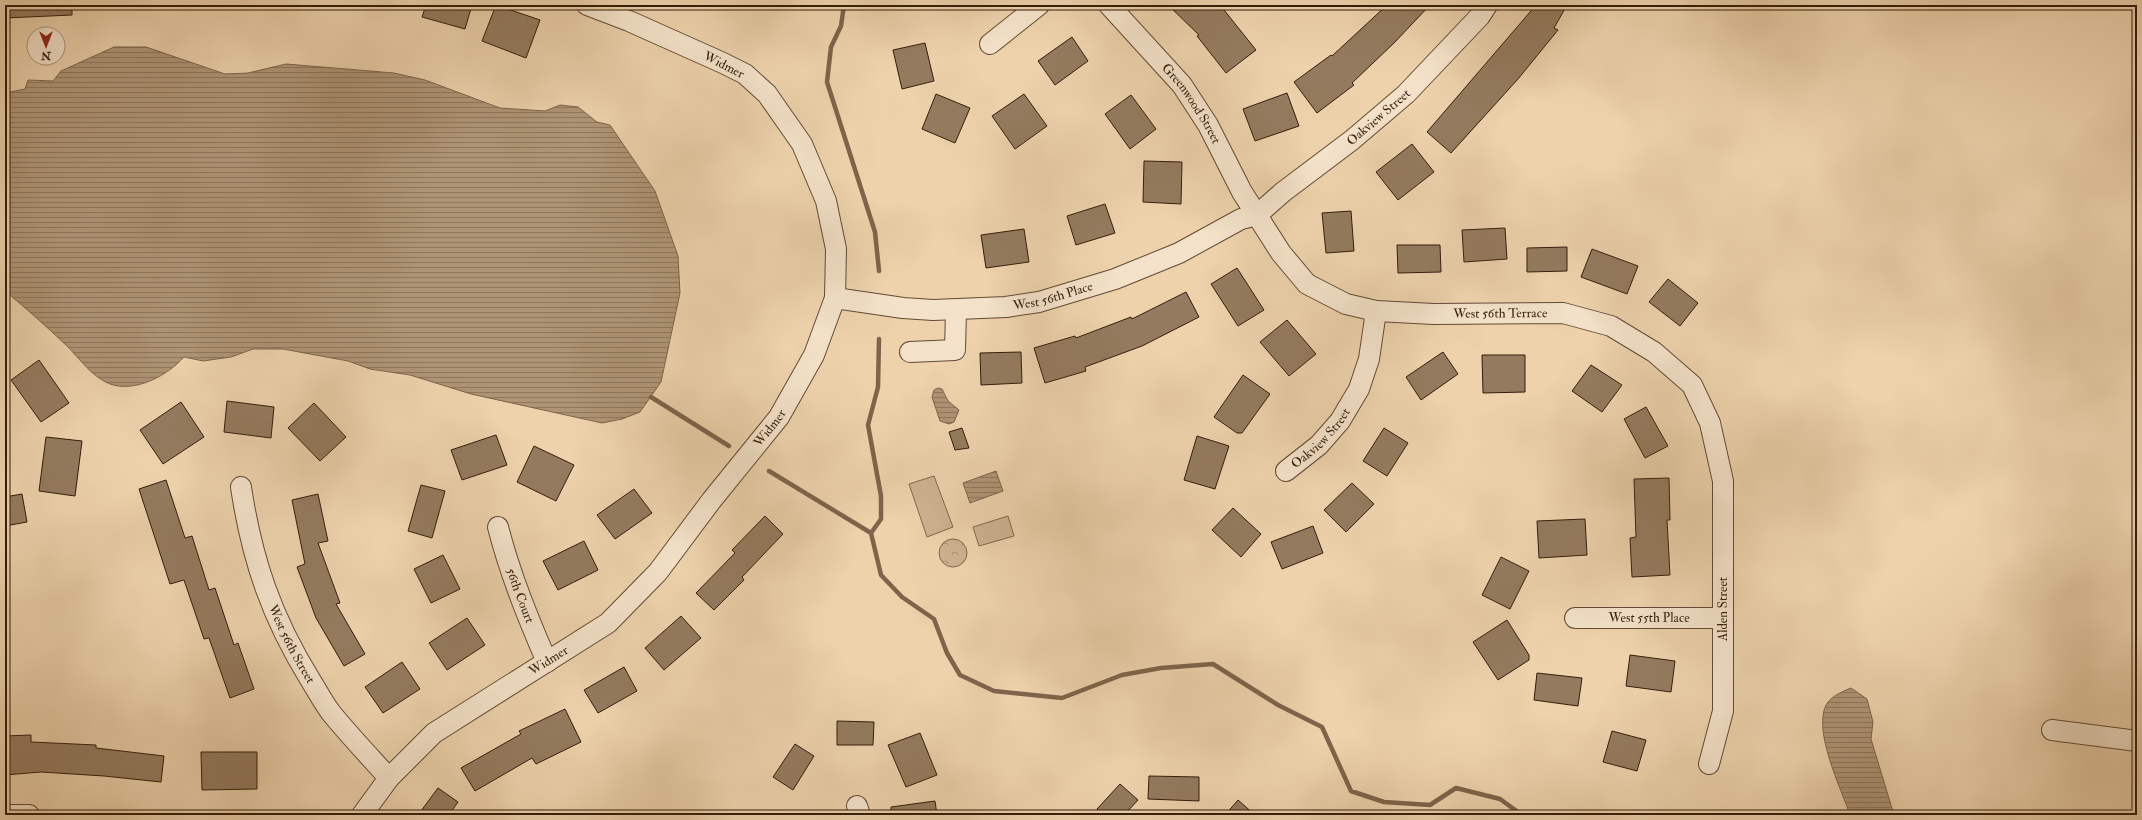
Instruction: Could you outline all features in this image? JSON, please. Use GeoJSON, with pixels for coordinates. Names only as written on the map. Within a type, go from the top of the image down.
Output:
{"type":"FeatureCollection","features":[{"type":"Feature","properties":{"kind":"street","name":"Widmer"},"geometry":{"type":"LineString","coordinates":[[362,815],[389,778],[434,733],[608,623],[658,572],[711,501],[779,417],[814,355],[835,298],[836,249],[826,201],[802,144],[767,94],[744,74],[629,21],[587,5]]}},
{"type":"Feature","properties":{"kind":"street"},"geometry":{"type":"LineString","coordinates":[[990,44],[1039,5]]}},
{"type":"Feature","properties":{"kind":"street","name":"Greenwood Street"},"geometry":{"type":"LineString","coordinates":[[1109,5],[1182,85],[1208,124],[1227,164],[1257,215]]}},
{"type":"Feature","properties":{"kind":"street","name":"Oakview Street"},"geometry":{"type":"LineString","coordinates":[[1257,215],[1283,192],[1352,140],[1406,94],[1480,16],[1486,5]]}},
{"type":"Feature","properties":{"kind":"street","name":"West 56th Place"},"geometry":{"type":"LineString","coordinates":[[835,298],[903,308],[956,310],[1006,307],[1039,302],[1115,279],[1179,253],[1241,219],[1257,215]]}},
{"type":"Feature","properties":{"kind":"street","name":"West 56th Terrace"},"geometry":{"type":"LineString","coordinates":[[1257,215],[1281,253],[1307,284],[1346,304],[1376,311],[1434,314],[1563,313],[1611,326],[1654,352],[1692,384],[1710,423],[1716,451]]}},
{"type":"Feature","properties":{"kind":"street"},"geometry":{"type":"LineString","coordinates":[[910,352],[955,350],[956,310]]}},
{"type":"Feature","properties":{"kind":"street","name":"Oakview Street"},"geometry":{"type":"LineString","coordinates":[[1286,471],[1319,445],[1340,420],[1359,389],[1369,359],[1376,311]]}},
{"type":"Feature","properties":{"kind":"street","name":"Alden Street"},"geometry":{"type":"LineString","coordinates":[[1709,764],[1723,711],[1722,481],[1716,451]]}},
{"type":"Feature","properties":{"kind":"street","name":"West 56th Street"},"geometry":{"type":"LineString","coordinates":[[241,487],[247,527],[256,562],[276,618],[299,662],[332,713],[389,778]]}},
{"type":"Feature","properties":{"kind":"street","name":"56th Court"},"geometry":{"type":"LineString","coordinates":[[498,527],[506,560],[516,589],[547,662]]}},
{"type":"Feature","properties":{"kind":"street","name":"West 55th Place"},"geometry":{"type":"LineString","coordinates":[[1575,618],[1723,618]]}},
{"type":"Feature","properties":{"kind":"street"},"geometry":{"type":"LineString","coordinates":[[2052,730],[2137,741]]}},
{"type":"Feature","properties":{"kind":"street"},"geometry":{"type":"LineString","coordinates":[[5,815],[29,815]]}},
{"type":"Feature","properties":{"kind":"green space"},"geometry":{"type":"Polygon","coordinates":[[[934,476],[953,527],[927,537],[909,484],[934,476]]]}},
{"type":"Feature","properties":{"kind":"green space"},"geometry":{"type":"Polygon","coordinates":[[[1008,516],[1014,536],[979,546],[973,527],[1008,516]]]}},
{"type":"Feature","properties":{"kind":"green space"},"geometry":{"type":"Polygon","coordinates":[[[953,539],[963,543],[967,553],[963,563],[953,567],[943,563],[939,553],[943,543],[953,539]]]}},
{"type":"Feature","properties":{"kind":"shaded area"},"geometry":{"type":"Polygon","coordinates":[[[114,47],[146,47],[225,74],[248,73],[286,64],[394,73],[425,80],[500,108],[545,111],[560,105],[578,107],[597,122],[610,125],[655,191],[678,256],[680,293],[661,382],[640,412],[622,419],[602,423],[471,394],[410,375],[370,369],[348,361],[283,349],[253,349],[231,357],[203,361],[184,357],[160,376],[141,384],[120,386],[104,381],[92,372],[67,346],[5,291],[5,93],[25,89],[28,80],[53,81],[61,71],[114,47]]]}},
{"type":"Feature","properties":{"kind":"shaded area"},"geometry":{"type":"Polygon","coordinates":[[[938,388],[942,389],[948,401],[959,410],[954,422],[949,424],[940,421],[932,397],[934,390],[938,388]]]}},
{"type":"Feature","properties":{"kind":"shaded area"},"geometry":{"type":"Polygon","coordinates":[[[996,471],[1003,491],[970,503],[963,483],[996,471]]]}},
{"type":"Feature","properties":{"kind":"shaded area"},"geometry":{"type":"Polygon","coordinates":[[[1851,688],[1867,699],[1873,722],[1871,739],[1894,815],[1850,815],[1835,775],[1826,745],[1823,730],[1823,716],[1828,702],[1851,688]]]}},
{"type":"Feature","properties":{"kind":"building"},"geometry":{"type":"Polygon","coordinates":[[[5,5],[72,5],[72,15],[5,18],[5,5]]]}},
{"type":"Feature","properties":{"kind":"building"},"geometry":{"type":"Polygon","coordinates":[[[426,5],[472,5],[465,29],[422,17],[426,5]]]}},
{"type":"Feature","properties":{"kind":"building"},"geometry":{"type":"Polygon","coordinates":[[[496,5],[540,20],[526,58],[482,41],[496,5]]]}},
{"type":"Feature","properties":{"kind":"building"},"geometry":{"type":"Polygon","coordinates":[[[1168,5],[1220,5],[1256,50],[1226,73],[1197,36],[1199,35],[1168,5]]]}},
{"type":"Feature","properties":{"kind":"building"},"geometry":{"type":"Polygon","coordinates":[[[1387,5],[1430,5],[1394,43],[1352,83],[1354,85],[1317,113],[1294,82],[1331,55],[1332,56],[1387,5]]]}},
{"type":"Feature","properties":{"kind":"building"},"geometry":{"type":"Polygon","coordinates":[[[1536,5],[1567,5],[1554,28],[1558,30],[1518,79],[1451,153],[1427,132],[1536,5]]]}},
{"type":"Feature","properties":{"kind":"building"},"geometry":{"type":"Polygon","coordinates":[[[1072,37],[1088,61],[1055,85],[1038,61],[1072,37]]]}},
{"type":"Feature","properties":{"kind":"building"},"geometry":{"type":"Polygon","coordinates":[[[925,43],[934,81],[902,89],[893,50],[925,43]]]}},
{"type":"Feature","properties":{"kind":"building"},"geometry":{"type":"Polygon","coordinates":[[[1287,93],[1299,126],[1255,141],[1243,109],[1287,93]]]}},
{"type":"Feature","properties":{"kind":"building"},"geometry":{"type":"Polygon","coordinates":[[[936,94],[970,108],[955,143],[922,129],[936,94]]]}},
{"type":"Feature","properties":{"kind":"building"},"geometry":{"type":"Polygon","coordinates":[[[1024,94],[1047,126],[1015,149],[992,116],[1024,94]]]}},
{"type":"Feature","properties":{"kind":"building"},"geometry":{"type":"Polygon","coordinates":[[[1131,95],[1156,129],[1130,149],[1105,114],[1131,95]]]}},
{"type":"Feature","properties":{"kind":"building"},"geometry":{"type":"Polygon","coordinates":[[[1412,144],[1434,172],[1398,200],[1376,172],[1412,144]]]}},
{"type":"Feature","properties":{"kind":"building"},"geometry":{"type":"Polygon","coordinates":[[[1144,161],[1182,162],[1181,204],[1143,202],[1144,161]]]}},
{"type":"Feature","properties":{"kind":"building"},"geometry":{"type":"Polygon","coordinates":[[[1105,204],[1115,233],[1076,245],[1067,216],[1105,204]]]}},
{"type":"Feature","properties":{"kind":"building"},"geometry":{"type":"Polygon","coordinates":[[[1351,211],[1354,251],[1326,253],[1322,213],[1351,211]]]}},
{"type":"Feature","properties":{"kind":"building"},"geometry":{"type":"Polygon","coordinates":[[[1505,228],[1507,259],[1464,262],[1462,230],[1505,228]]]}},
{"type":"Feature","properties":{"kind":"building"},"geometry":{"type":"Polygon","coordinates":[[[1024,229],[1029,262],[986,268],[981,235],[1024,229]]]}},
{"type":"Feature","properties":{"kind":"building"},"geometry":{"type":"Polygon","coordinates":[[[1397,245],[1440,245],[1441,272],[1398,273],[1397,245]]]}},
{"type":"Feature","properties":{"kind":"building"},"geometry":{"type":"Polygon","coordinates":[[[1567,247],[1567,271],[1527,272],[1527,248],[1567,247]]]}},
{"type":"Feature","properties":{"kind":"building"},"geometry":{"type":"Polygon","coordinates":[[[1592,249],[1638,266],[1627,294],[1581,277],[1592,249]]]}},
{"type":"Feature","properties":{"kind":"building"},"geometry":{"type":"Polygon","coordinates":[[[1237,268],[1264,310],[1238,326],[1211,284],[1237,268]]]}},
{"type":"Feature","properties":{"kind":"building"},"geometry":{"type":"Polygon","coordinates":[[[1668,279],[1698,303],[1680,326],[1649,302],[1668,279]]]}},
{"type":"Feature","properties":{"kind":"building"},"geometry":{"type":"Polygon","coordinates":[[[1186,292],[1199,317],[1142,346],[1085,367],[1086,371],[1045,383],[1034,348],[1075,336],[1076,338],[1131,317],[1132,319],[1186,292]]]}},
{"type":"Feature","properties":{"kind":"building"},"geometry":{"type":"Polygon","coordinates":[[[1287,320],[1316,354],[1289,376],[1260,342],[1287,320]]]}},
{"type":"Feature","properties":{"kind":"building"},"geometry":{"type":"Polygon","coordinates":[[[1021,352],[1022,383],[981,385],[980,353],[1021,352]]]}},
{"type":"Feature","properties":{"kind":"building"},"geometry":{"type":"Polygon","coordinates":[[[1443,352],[1458,374],[1421,400],[1406,377],[1443,352]]]}},
{"type":"Feature","properties":{"kind":"building"},"geometry":{"type":"Polygon","coordinates":[[[1482,355],[1525,355],[1525,392],[1483,393],[1482,355]]]}},
{"type":"Feature","properties":{"kind":"building"},"geometry":{"type":"Polygon","coordinates":[[[39,360],[69,403],[41,422],[11,380],[39,360]]]}},
{"type":"Feature","properties":{"kind":"building"},"geometry":{"type":"Polygon","coordinates":[[[1591,365],[1622,385],[1602,412],[1572,391],[1591,365]]]}},
{"type":"Feature","properties":{"kind":"building"},"geometry":{"type":"Polygon","coordinates":[[[1243,375],[1270,394],[1242,433],[1237,433],[1214,417],[1243,375]]]}},
{"type":"Feature","properties":{"kind":"building"},"geometry":{"type":"Polygon","coordinates":[[[227,401],[274,407],[271,438],[224,432],[227,401]]]}},
{"type":"Feature","properties":{"kind":"building"},"geometry":{"type":"Polygon","coordinates":[[[181,402],[204,437],[163,464],[140,430],[181,402]]]}},
{"type":"Feature","properties":{"kind":"building"},"geometry":{"type":"Polygon","coordinates":[[[314,403],[346,437],[320,461],[288,428],[314,403]]]}},
{"type":"Feature","properties":{"kind":"building"},"geometry":{"type":"Polygon","coordinates":[[[1646,407],[1668,446],[1645,458],[1624,419],[1646,407]]]}},
{"type":"Feature","properties":{"kind":"building"},"geometry":{"type":"Polygon","coordinates":[[[962,428],[969,448],[955,450],[949,432],[962,428]]]}},
{"type":"Feature","properties":{"kind":"building"},"geometry":{"type":"Polygon","coordinates":[[[1384,428],[1408,443],[1387,476],[1363,461],[1384,428]]]}},
{"type":"Feature","properties":{"kind":"building"},"geometry":{"type":"Polygon","coordinates":[[[496,435],[507,465],[462,480],[451,450],[496,435]]]}},
{"type":"Feature","properties":{"kind":"building"},"geometry":{"type":"Polygon","coordinates":[[[1197,436],[1229,446],[1215,489],[1184,480],[1197,436]]]}},
{"type":"Feature","properties":{"kind":"building"},"geometry":{"type":"Polygon","coordinates":[[[46,437],[82,441],[75,496],[39,491],[46,437]]]}},
{"type":"Feature","properties":{"kind":"building"},"geometry":{"type":"Polygon","coordinates":[[[534,446],[574,465],[556,501],[517,482],[534,446]]]}},
{"type":"Feature","properties":{"kind":"building"},"geometry":{"type":"Polygon","coordinates":[[[1669,478],[1670,520],[1667,520],[1670,575],[1632,577],[1630,538],[1636,537],[1634,479],[1669,478]]]}},
{"type":"Feature","properties":{"kind":"building"},"geometry":{"type":"Polygon","coordinates":[[[166,480],[185,538],[192,536],[209,590],[215,588],[234,645],[238,643],[254,689],[230,698],[209,638],[204,639],[184,580],[170,584],[139,489],[166,480]]]}},
{"type":"Feature","properties":{"kind":"building"},"geometry":{"type":"Polygon","coordinates":[[[1352,483],[1374,504],[1346,532],[1324,510],[1352,483]]]}},
{"type":"Feature","properties":{"kind":"building"},"geometry":{"type":"Polygon","coordinates":[[[421,485],[445,491],[432,538],[408,531],[421,485]]]}},
{"type":"Feature","properties":{"kind":"building"},"geometry":{"type":"Polygon","coordinates":[[[634,489],[652,513],[615,539],[597,515],[634,489]]]}},
{"type":"Feature","properties":{"kind":"building"},"geometry":{"type":"Polygon","coordinates":[[[22,494],[27,522],[5,526],[5,497],[22,494]]]}},
{"type":"Feature","properties":{"kind":"building"},"geometry":{"type":"Polygon","coordinates":[[[318,494],[328,541],[318,543],[340,603],[336,604],[365,654],[344,666],[316,618],[297,567],[305,564],[292,500],[318,494]]]}},
{"type":"Feature","properties":{"kind":"building"},"geometry":{"type":"Polygon","coordinates":[[[1233,508],[1261,534],[1241,557],[1212,530],[1233,508]]]}},
{"type":"Feature","properties":{"kind":"building"},"geometry":{"type":"Polygon","coordinates":[[[765,516],[783,534],[742,577],[744,580],[714,610],[696,593],[735,553],[732,550],[765,516]]]}},
{"type":"Feature","properties":{"kind":"building"},"geometry":{"type":"Polygon","coordinates":[[[1585,519],[1587,555],[1539,558],[1537,521],[1585,519]]]}},
{"type":"Feature","properties":{"kind":"building"},"geometry":{"type":"Polygon","coordinates":[[[1313,526],[1323,553],[1282,569],[1271,542],[1313,526]]]}},
{"type":"Feature","properties":{"kind":"building"},"geometry":{"type":"Polygon","coordinates":[[[584,541],[598,570],[558,590],[543,561],[584,541]]]}},
{"type":"Feature","properties":{"kind":"building"},"geometry":{"type":"Polygon","coordinates":[[[443,555],[460,589],[431,603],[414,569],[443,555]]]}},
{"type":"Feature","properties":{"kind":"building"},"geometry":{"type":"Polygon","coordinates":[[[1501,557],[1529,571],[1510,609],[1482,595],[1501,557]]]}},
{"type":"Feature","properties":{"kind":"building"},"geometry":{"type":"Polygon","coordinates":[[[681,616],[701,638],[664,670],[645,648],[681,616]]]}},
{"type":"Feature","properties":{"kind":"building"},"geometry":{"type":"Polygon","coordinates":[[[467,618],[485,645],[447,670],[429,643],[467,618]]]}},
{"type":"Feature","properties":{"kind":"building"},"geometry":{"type":"Polygon","coordinates":[[[1507,620],[1529,655],[1529,660],[1498,680],[1473,642],[1507,620]]]}},
{"type":"Feature","properties":{"kind":"building"},"geometry":{"type":"Polygon","coordinates":[[[1630,655],[1675,661],[1671,692],[1626,686],[1630,655]]]}},
{"type":"Feature","properties":{"kind":"building"},"geometry":{"type":"Polygon","coordinates":[[[402,662],[420,689],[383,713],[365,687],[402,662]]]}},
{"type":"Feature","properties":{"kind":"building"},"geometry":{"type":"Polygon","coordinates":[[[624,667],[637,691],[598,713],[584,690],[624,667]]]}},
{"type":"Feature","properties":{"kind":"building"},"geometry":{"type":"Polygon","coordinates":[[[1537,673],[1582,678],[1578,706],[1534,700],[1537,673]]]}},
{"type":"Feature","properties":{"kind":"building"},"geometry":{"type":"Polygon","coordinates":[[[565,709],[581,742],[536,764],[532,758],[475,791],[461,768],[521,734],[519,731],[565,709]]]}},
{"type":"Feature","properties":{"kind":"building"},"geometry":{"type":"Polygon","coordinates":[[[837,721],[874,722],[873,745],[837,745],[837,721]]]}},
{"type":"Feature","properties":{"kind":"building"},"geometry":{"type":"Polygon","coordinates":[[[1612,731],[1646,740],[1637,771],[1603,762],[1612,731]]]}},
{"type":"Feature","properties":{"kind":"building"},"geometry":{"type":"Polygon","coordinates":[[[920,733],[937,775],[906,787],[888,745],[920,733]]]}},
{"type":"Feature","properties":{"kind":"building"},"geometry":{"type":"Polygon","coordinates":[[[31,735],[31,742],[96,745],[96,748],[164,756],[161,782],[104,776],[41,772],[5,775],[5,736],[31,735]]]}},
{"type":"Feature","properties":{"kind":"building"},"geometry":{"type":"Polygon","coordinates":[[[795,744],[814,756],[793,790],[773,777],[795,744]]]}},
{"type":"Feature","properties":{"kind":"building"},"geometry":{"type":"Polygon","coordinates":[[[201,752],[257,752],[257,789],[202,790],[201,752]]]}},
{"type":"Feature","properties":{"kind":"building"},"geometry":{"type":"Polygon","coordinates":[[[1149,776],[1199,777],[1199,801],[1148,799],[1149,776]]]}},
{"type":"Feature","properties":{"kind":"building"},"geometry":{"type":"Polygon","coordinates":[[[1120,784],[1138,800],[1124,815],[1103,815],[1097,809],[1120,784]]]}},
{"type":"Feature","properties":{"kind":"building"},"geometry":{"type":"Polygon","coordinates":[[[438,788],[458,802],[449,815],[418,815],[438,788]]]}},
{"type":"Feature","properties":{"kind":"building"},"geometry":{"type":"Polygon","coordinates":[[[1238,800],[1255,815],[1225,815],[1238,800]]]}},
{"type":"Feature","properties":{"kind":"building"},"geometry":{"type":"Polygon","coordinates":[[[935,801],[937,815],[891,815],[891,807],[935,801]]]}},
{"type":"Feature","properties":{"kind":"waterway"},"geometry":{"type":"LineString","coordinates":[[844,5],[841,26],[831,47],[827,82],[875,232],[879,271]]}},
{"type":"Feature","properties":{"kind":"waterway"},"geometry":{"type":"LineString","coordinates":[[871,533],[881,519],[881,496],[868,425],[878,387],[879,339]]}},
{"type":"Feature","properties":{"kind":"waterway"},"geometry":{"type":"LineString","coordinates":[[651,397],[729,446]]}},
{"type":"Feature","properties":{"kind":"waterway"},"geometry":{"type":"LineString","coordinates":[[769,471],[871,533],[881,575],[902,597],[934,619],[947,653],[960,675],[994,691],[1062,698],[1122,675],[1161,668],[1213,664],[1278,705],[1322,727],[1351,791],[1384,802],[1430,805],[1456,788],[1500,799],[1522,815]]}}]}
